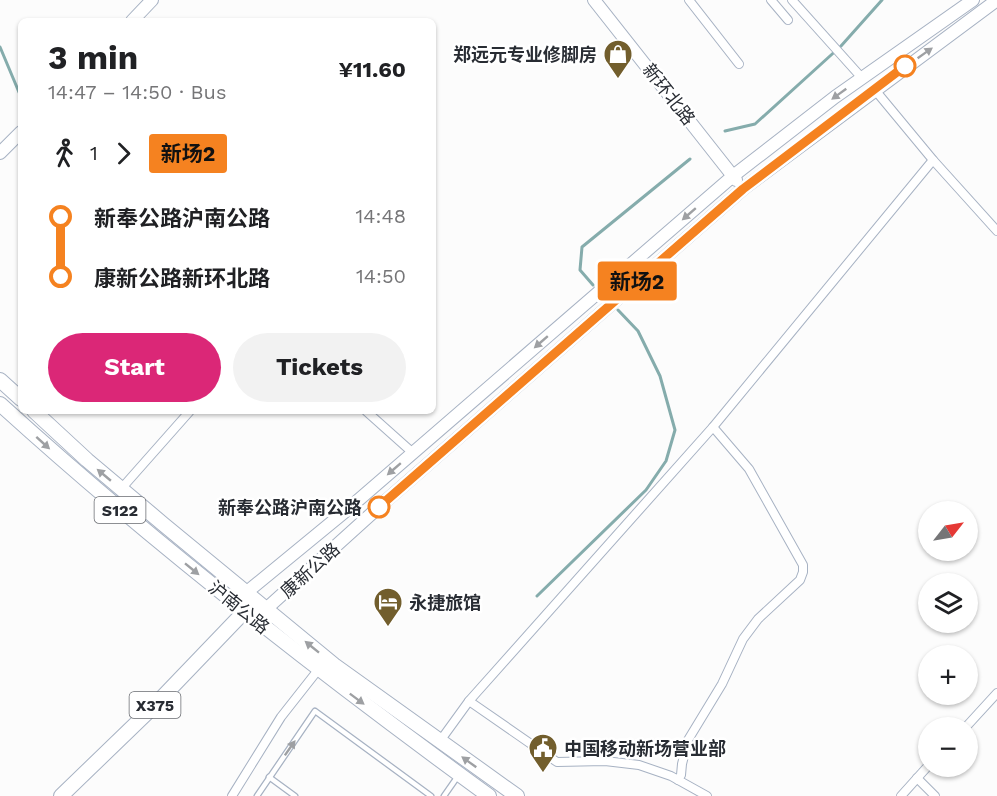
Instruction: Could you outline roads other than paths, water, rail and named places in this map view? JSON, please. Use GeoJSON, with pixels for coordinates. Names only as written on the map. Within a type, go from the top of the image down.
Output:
{"type":"FeatureCollection","features":[{"type":"Feature","properties":{"kind":"main road"},"geometry":{"type":"LineString","coordinates":[[135,18],[152,0]]}},
{"type":"Feature","properties":{"kind":"main road","name":"新环北路"},"geometry":{"type":"LineString","coordinates":[[594,0],[743,189]]}},
{"type":"Feature","properties":{"kind":"main road","name":"康新公路"},"geometry":{"type":"LineString","coordinates":[[247,592],[413,453],[733,176],[862,78],[973,0]]}},
{"type":"Feature","properties":{"kind":"main road","name":"康新公路"},"geometry":{"type":"LineString","coordinates":[[245,611],[266,609],[380,506],[743,189],[997,0]]}},
{"type":"Feature","properties":{"kind":"main road"},"geometry":{"type":"LineString","coordinates":[[0,153],[18,136]]}},
{"type":"Feature","properties":{"kind":"main road"},"geometry":{"type":"LineString","coordinates":[[0,380],[18,396]]}},
{"type":"Feature","properties":{"kind":"main road","name":"沪南公路"},"geometry":{"type":"LineString","coordinates":[[0,404],[70,468],[318,670],[489,796]]}},
{"type":"Feature","properties":{"kind":"main road","name":"沪南公路"},"geometry":{"type":"LineString","coordinates":[[37,414],[121,489],[334,665],[517,796]]}},
{"type":"Feature","properties":{"kind":"main road"},"geometry":{"type":"LineString","coordinates":[[245,611],[247,592]]}},
{"type":"Feature","properties":{"kind":"main road","name":"X375"},"geometry":{"type":"LineString","coordinates":[[61,796],[150,710],[245,611]]}},
{"type":"Feature","properties":{"kind":"street"},"geometry":{"type":"LineString","coordinates":[[688,0],[739,64]]}},
{"type":"Feature","properties":{"kind":"street"},"geometry":{"type":"LineString","coordinates":[[771,0],[788,20]]}},
{"type":"Feature","properties":{"kind":"street"},"geometry":{"type":"LineString","coordinates":[[792,0],[862,78]]}},
{"type":"Feature","properties":{"kind":"street"},"geometry":{"type":"LineString","coordinates":[[875,90],[933,160],[997,231]]}},
{"type":"Feature","properties":{"kind":"street"},"geometry":{"type":"LineString","coordinates":[[440,741],[469,701],[713,428],[933,160]]}},
{"type":"Feature","properties":{"kind":"street"},"geometry":{"type":"LineString","coordinates":[[121,489],[187,414]]}},
{"type":"Feature","properties":{"kind":"street"},"geometry":{"type":"LineString","coordinates":[[369,414],[413,453]]}},
{"type":"Feature","properties":{"kind":"street"},"geometry":{"type":"LineString","coordinates":[[678,780],[688,740],[722,684],[743,639],[758,620],[800,580],[803,572],[803,565],[749,469],[713,428]]}},
{"type":"Feature","properties":{"kind":"street"},"geometry":{"type":"LineString","coordinates":[[232,796],[281,717],[318,670]]}},
{"type":"Feature","properties":{"kind":"street"},"geometry":{"type":"LineString","coordinates":[[975,717],[997,693]]}},
{"type":"Feature","properties":{"kind":"street"},"geometry":{"type":"LineString","coordinates":[[469,701],[557,762],[605,761],[639,765],[678,780],[707,796]]}},
{"type":"Feature","properties":{"kind":"street"},"geometry":{"type":"LineString","coordinates":[[901,796],[917,778],[935,796]]}},
{"type":"Feature","properties":{"kind":"lane"},"geometry":{"type":"LineString","coordinates":[[257,796],[315,711],[430,796]]}},
{"type":"Feature","properties":{"kind":"lane"},"geometry":{"type":"LineString","coordinates":[[444,796],[459,774]]}},
{"type":"Feature","properties":{"kind":"lane"},"geometry":{"type":"LineString","coordinates":[[269,777],[295,796]]}},
{"type":"Feature","properties":{"kind":"waterway"},"geometry":{"type":"LineString","coordinates":[[725,131],[755,124],[841,46],[882,0]]}},
{"type":"Feature","properties":{"kind":"waterway"},"geometry":{"type":"LineString","coordinates":[[0,47],[18,90]]}},
{"type":"Feature","properties":{"kind":"waterway"},"geometry":{"type":"LineString","coordinates":[[593,285],[580,270],[582,247],[690,159]]}},
{"type":"Feature","properties":{"kind":"waterway"},"geometry":{"type":"LineString","coordinates":[[537,596],[646,490],[666,461],[675,430],[660,376],[638,331],[618,310]]}},
{"type":"Feature","properties":{"kind":"place","name":"郑远元专业修脚房"},"geometry":{"type":"Point","coordinates":[618,80]}},
{"type":"Feature","properties":{"kind":"place","name":"新奉公路沪南公路"},"geometry":{"type":"Point","coordinates":[379,507]}},
{"type":"Feature","properties":{"kind":"place","name":"永捷旅馆"},"geometry":{"type":"Point","coordinates":[388,628]}},
{"type":"Feature","properties":{"kind":"place","name":"中国移动新场营业部"},"geometry":{"type":"Point","coordinates":[543,774]}}]}
